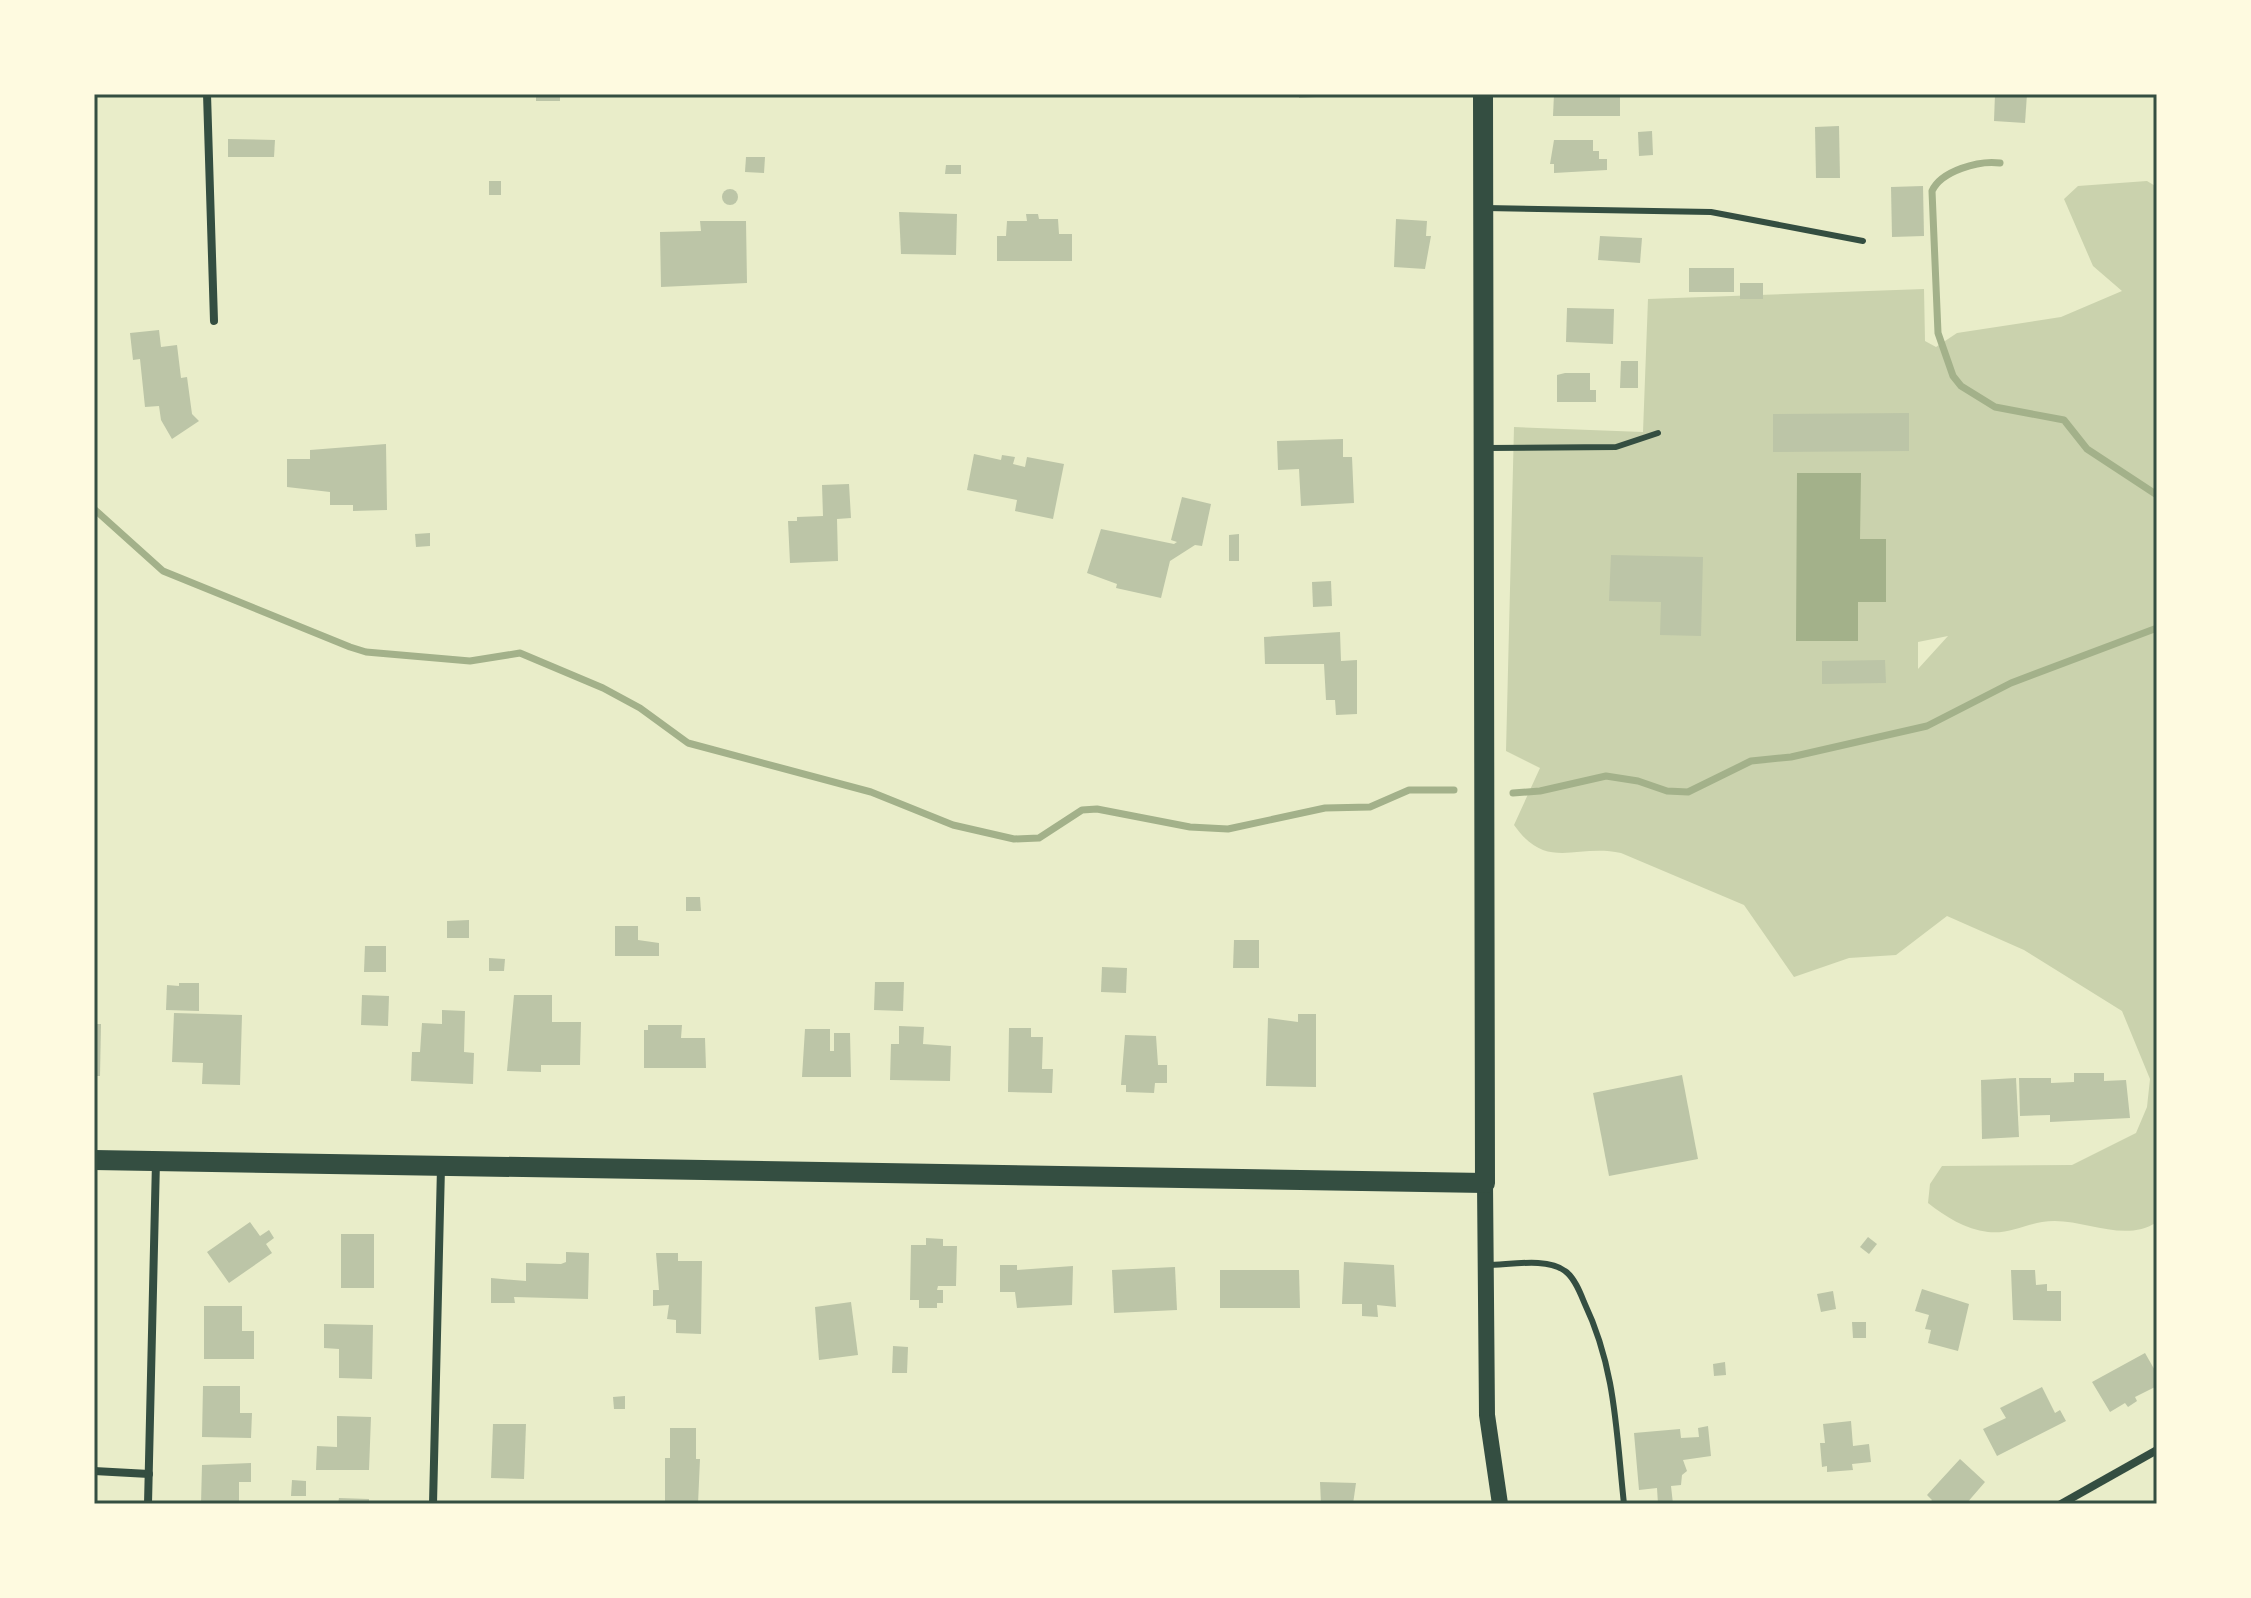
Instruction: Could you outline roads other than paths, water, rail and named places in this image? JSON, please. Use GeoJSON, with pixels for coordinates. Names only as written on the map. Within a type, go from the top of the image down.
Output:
{"type":"FeatureCollection","features":[{"type":"Feature","properties":{"kind":"main road"},"geometry":{"type":"LineString","coordinates":[[1483,94],[1485,1265],[1487,1415],[1500,1504]]}},
{"type":"Feature","properties":{"kind":"main road"},"geometry":{"type":"LineString","coordinates":[[94,1160],[1485,1183]]}},
{"type":"Feature","properties":{"kind":"street"},"geometry":{"type":"LineString","coordinates":[[207,94],[214,321]]}},
{"type":"Feature","properties":{"kind":"street"},"geometry":{"type":"LineString","coordinates":[[148,1504],[156,1161]]}},
{"type":"Feature","properties":{"kind":"street"},"geometry":{"type":"LineString","coordinates":[[433,1504],[441,1166]]}},
{"type":"Feature","properties":{"kind":"street"},"geometry":{"type":"LineString","coordinates":[[2061,1504],[2157,1450]]}},
{"type":"Feature","properties":{"kind":"street"},"geometry":{"type":"LineString","coordinates":[[94,1471],[149,1474]]}},
{"type":"Feature","properties":{"kind":"lane"},"geometry":{"type":"LineString","coordinates":[[1483,208],[1711,212],[1863,241]]}},
{"type":"Feature","properties":{"kind":"lane"},"geometry":{"type":"LineString","coordinates":[[1484,448],[1616,447],[1658,433]]}},
{"type":"Feature","properties":{"kind":"lane"},"geometry":{"type":"LineString","coordinates":[[1485,1265],[1551,1264],[1567,1271],[1577,1287],[1602,1339],[1613,1383],[1624,1504]]}},
{"type":"Feature","properties":{"kind":"waterway"},"geometry":{"type":"LineString","coordinates":[[2000,163],[1962,168],[1943,178],[1932,191],[1938,333],[1953,376],[1961,386],[1995,407],[2064,420],[2087,449],[2157,495]]}},
{"type":"Feature","properties":{"kind":"waterway"},"geometry":{"type":"LineString","coordinates":[[94,509],[163,571],[350,647],[366,652],[470,661],[520,653],[603,688],[640,708],[688,743],[871,792],[953,825],[1014,839],[1039,838],[1082,810],[1097,809],[1190,827],[1228,829],[1325,808],[1370,807],[1409,790],[1454,790]]}},
{"type":"Feature","properties":{"kind":"waterway"},"geometry":{"type":"LineString","coordinates":[[1513,793],[1540,791],[1606,776],[1638,781],[1667,791],[1688,792],[1751,761],[1791,757],[1927,726],[2011,683],[2157,628]]}}]}
